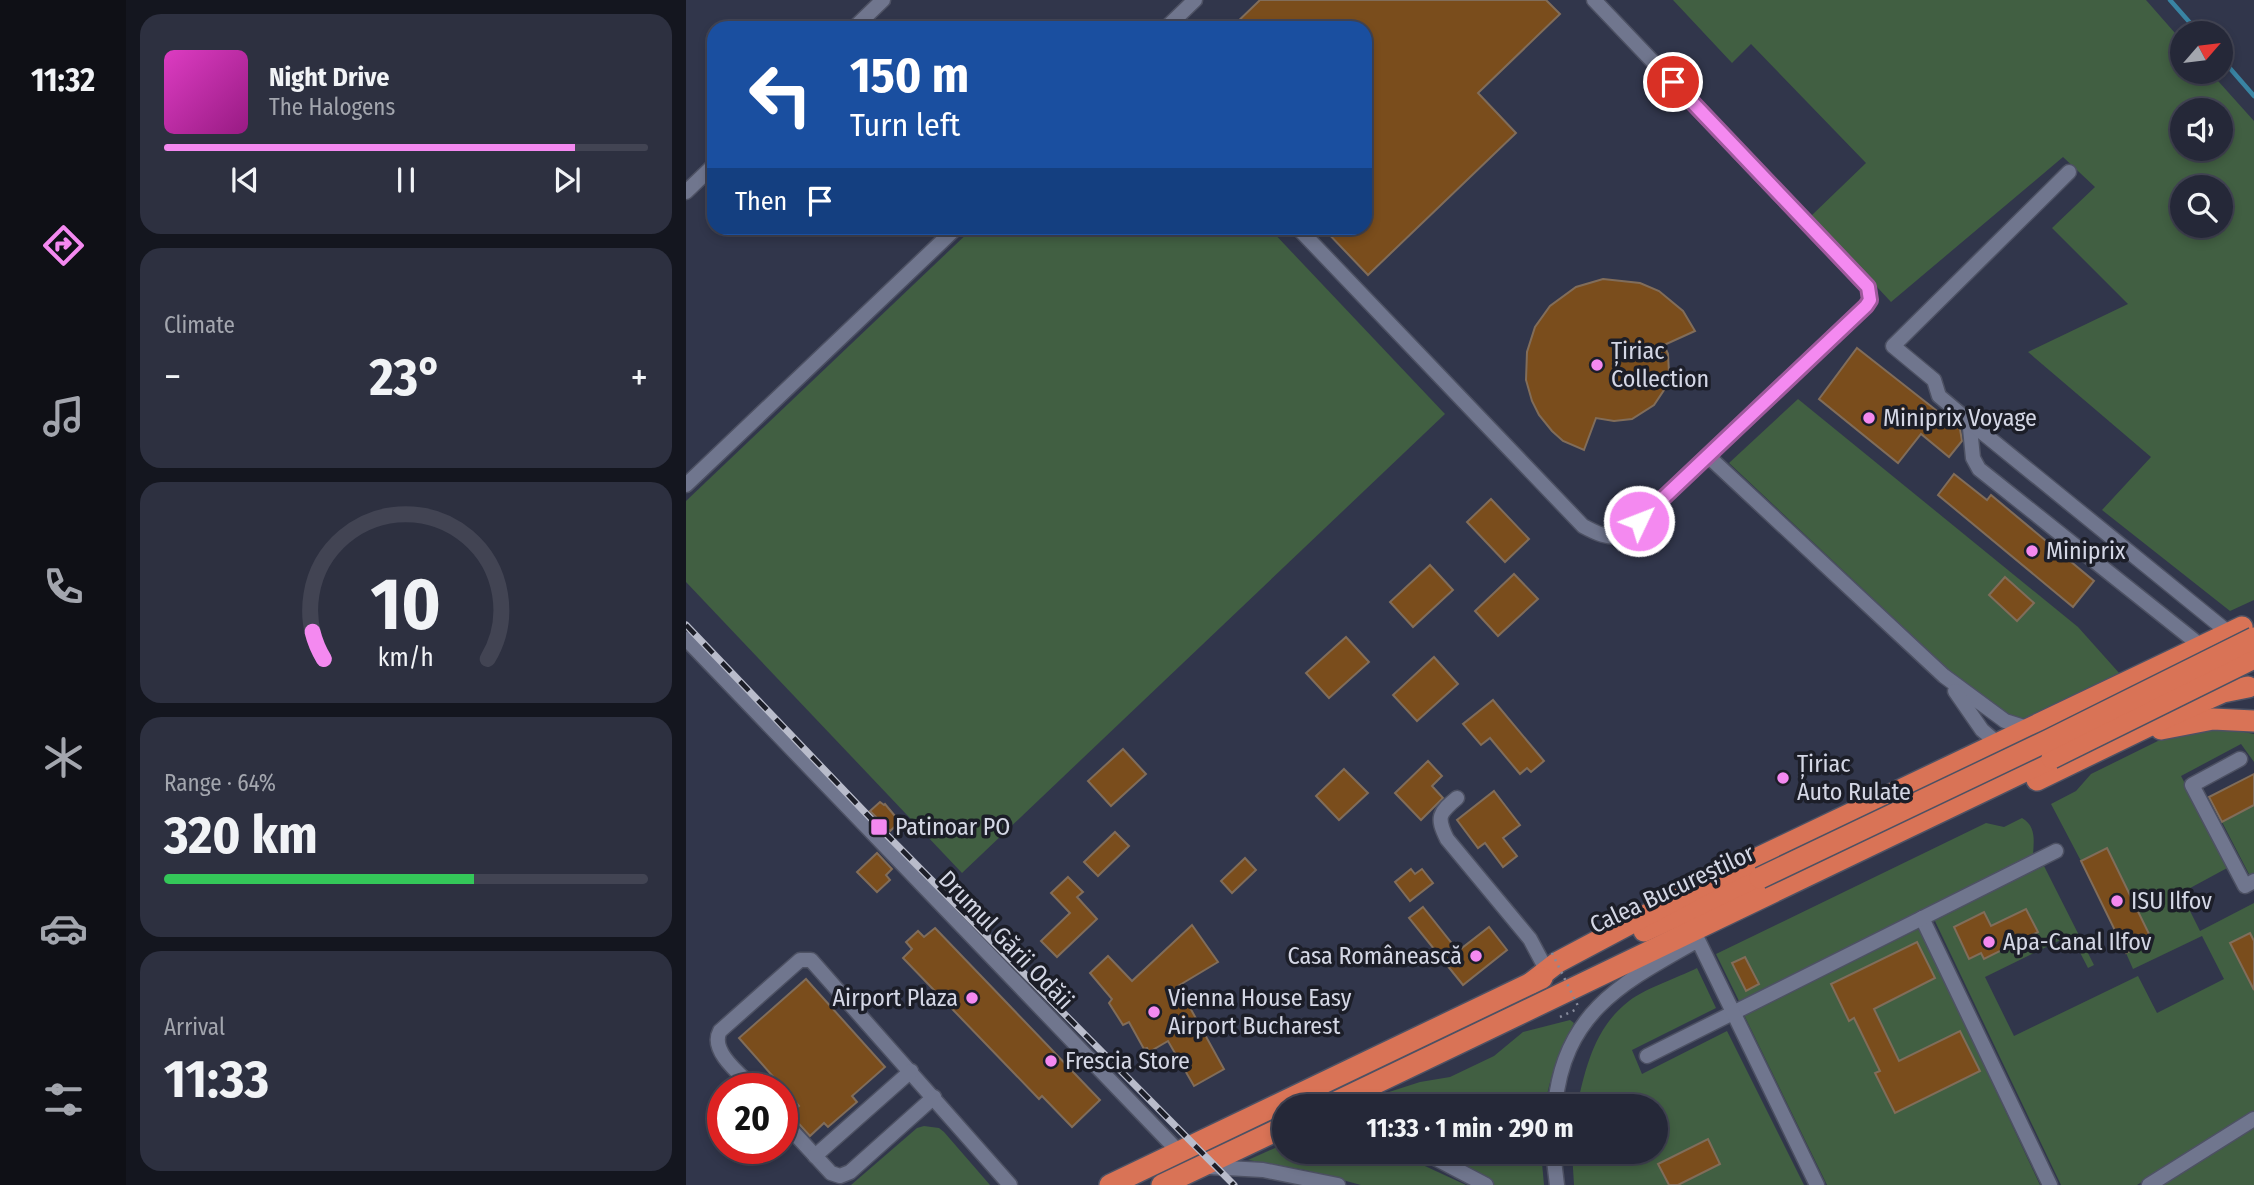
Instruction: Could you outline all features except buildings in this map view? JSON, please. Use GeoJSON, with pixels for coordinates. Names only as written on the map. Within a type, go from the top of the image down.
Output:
{"type":"FeatureCollection","features":[{"type":"Feature","properties":{"kind":"highway"},"geometry":{"type":"LineString","coordinates":[[1543,969],[1714,878],[2201,646],[2245,629]]}},
{"type":"Feature","properties":{"kind":"highway","name":"Calea Bucureștilor"},"geometry":{"type":"LineString","coordinates":[[1353,1094],[1541,1003],[2049,740],[2245,629]]}},
{"type":"Feature","properties":{"kind":"highway","name":"Calea Bucureștilor"},"geometry":{"type":"LineString","coordinates":[[1110,1185],[1543,969],[1764,886],[2040,764],[2254,658]]}},
{"type":"Feature","properties":{"kind":"highway"},"geometry":{"type":"LineString","coordinates":[[1541,1003],[1575,996],[1698,940],[2212,697],[2251,689]]}},
{"type":"Feature","properties":{"kind":"highway"},"geometry":{"type":"LineString","coordinates":[[2052,717],[2064,718],[2075,724],[2081,735],[2083,745],[2075,762]]}},
{"type":"Feature","properties":{"kind":"highway"},"geometry":{"type":"LineString","coordinates":[[2125,737],[2213,719],[2254,721]]}},
{"type":"Feature","properties":{"kind":"highway"},"geometry":{"type":"LineString","coordinates":[[1162,1185],[1272,1134]]}},
{"type":"Feature","properties":{"kind":"street"},"geometry":{"type":"LineString","coordinates":[[861,21],[883,0]]}},
{"type":"Feature","properties":{"kind":"street"},"geometry":{"type":"LineString","coordinates":[[1173,21],[1195,0]]}},
{"type":"Feature","properties":{"kind":"street"},"geometry":{"type":"LineString","coordinates":[[1305,235],[1583,526],[1615,538],[1623,536],[1870,300],[1868,287],[1594,0]]}},
{"type":"Feature","properties":{"kind":"street"},"geometry":{"type":"LineString","coordinates":[[686,192],[707,172]]}},
{"type":"Feature","properties":{"kind":"street"},"geometry":{"type":"LineString","coordinates":[[2069,173],[1893,346],[1934,380],[1939,396],[1964,417],[2245,629],[2235,639],[2232,661],[2238,677],[2251,689]]}},
{"type":"Feature","properties":{"kind":"street"},"geometry":{"type":"LineString","coordinates":[[686,485],[949,235]]}},
{"type":"Feature","properties":{"kind":"street"},"geometry":{"type":"LineString","coordinates":[[1964,417],[1970,428],[1973,458],[1979,469],[2201,646]]}},
{"type":"Feature","properties":{"kind":"street"},"geometry":{"type":"LineString","coordinates":[[1708,456],[1944,676],[2005,721],[2027,728]]}},
{"type":"Feature","properties":{"kind":"street","name":"Drumul Gării Odăii"},"geometry":{"type":"LineString","coordinates":[[686,639],[1178,1152]]}},
{"type":"Feature","properties":{"kind":"street"},"geometry":{"type":"LineString","coordinates":[[1944,676],[1973,717],[1996,743],[2022,755],[2033,755],[2044,753],[2232,661]]}},
{"type":"Feature","properties":{"kind":"street"},"geometry":{"type":"LineString","coordinates":[[1964,758],[1972,743],[1973,717]]}},
{"type":"Feature","properties":{"kind":"street"},"geometry":{"type":"LineString","coordinates":[[2240,759],[2192,785],[2245,886],[2254,881]]}},
{"type":"Feature","properties":{"kind":"street"},"geometry":{"type":"LineString","coordinates":[[1457,798],[1443,809],[1440,818],[1447,839],[1530,939],[1543,969]]}},
{"type":"Feature","properties":{"kind":"street"},"geometry":{"type":"LineString","coordinates":[[1647,1056],[2056,851]]}},
{"type":"Feature","properties":{"kind":"street"},"geometry":{"type":"LineString","coordinates":[[1922,918],[2050,1185]]}},
{"type":"Feature","properties":{"kind":"street"},"geometry":{"type":"LineString","coordinates":[[1558,1094],[1567,1058],[1582,1025],[1597,1006],[1633,978],[1698,940],[1816,1185]]}},
{"type":"Feature","properties":{"kind":"street"},"geometry":{"type":"LineString","coordinates":[[740,1073],[720,1051],[717,1037],[720,1031],[805,958],[816,964],[1010,1185]]}},
{"type":"Feature","properties":{"kind":"street"},"geometry":{"type":"LineString","coordinates":[[815,1156],[911,1071]]}},
{"type":"Feature","properties":{"kind":"street"},"geometry":{"type":"LineString","coordinates":[[798,1137],[831,1173],[846,1175],[934,1097]]}},
{"type":"Feature","properties":{"kind":"street"},"geometry":{"type":"LineString","coordinates":[[2149,1185],[2254,1119]]}},
{"type":"Feature","properties":{"kind":"street"},"geometry":{"type":"LineString","coordinates":[[1447,1164],[1486,1185]]}},
{"type":"Feature","properties":{"kind":"street"},"geometry":{"type":"LineString","coordinates":[[1554,1164],[1557,1185]]}},
{"type":"Feature","properties":{"kind":"street"},"geometry":{"type":"LineString","coordinates":[[1197,1168],[1222,1166],[1263,1170],[1338,1185]]}},
{"type":"Feature","properties":{"kind":"path"},"geometry":{"type":"LineString","coordinates":[[1543,969],[1579,1008],[1560,1017]]}},
{"type":"Feature","properties":{"kind":"green space"},"geometry":{"type":"Polygon","coordinates":[[[1673,0],[2146,0],[2170,27],[2170,84],[2221,84],[2254,121],[2254,600],[2230,611],[2102,510],[2151,457],[2028,352],[2128,304],[2052,228],[2095,187],[2063,157],[1891,302],[1811,216],[1866,163],[1751,44],[1732,63],[1673,0]]]}},
{"type":"Feature","properties":{"kind":"green space"},"geometry":{"type":"Polygon","coordinates":[[[966,235],[1276,235],[1445,414],[962,873],[686,582],[686,501],[966,235]]]}},
{"type":"Feature","properties":{"kind":"green space"},"geometry":{"type":"Polygon","coordinates":[[[1798,399],[2078,627],[2120,674],[2030,721],[2014,720],[1968,688],[1729,463],[1798,399]]]}},
{"type":"Feature","properties":{"kind":"green space"},"geometry":{"type":"Polygon","coordinates":[[[2210,729],[2254,734],[2254,762],[2241,744],[2181,776],[2229,867],[2181,893],[2200,931],[2254,903],[2254,941],[2250,933],[2230,943],[2254,990],[2254,1113],[2137,1185],[2061,1185],[1934,919],[2044,866],[2094,965],[2088,968],[2071,935],[1985,977],[2014,1036],[2138,976],[2157,1013],[2224,979],[2202,936],[2133,969],[2126,953],[2152,940],[2107,849],[2081,861],[2051,804],[2076,791],[2091,774],[2168,736],[2210,729]]]}},
{"type":"Feature","properties":{"kind":"green space"},"geometry":{"type":"Polygon","coordinates":[[[2254,805],[2254,874],[2250,876],[2222,822],[2254,805]]]}},
{"type":"Feature","properties":{"kind":"green space"},"geometry":{"type":"Polygon","coordinates":[[[2022,818],[2032,829],[2033,855],[1739,1001],[1716,954],[1986,823],[2004,827],[2022,818]]]}},
{"type":"Feature","properties":{"kind":"green space"},"geometry":{"type":"Polygon","coordinates":[[[1920,928],[2040,1185],[1827,1185],[1744,1015],[1920,928]]]}},
{"type":"Feature","properties":{"kind":"green space"},"geometry":{"type":"Polygon","coordinates":[[[1697,968],[1716,1008],[1632,1050],[1642,1074],[1727,1031],[1804,1185],[1574,1185],[1573,1164],[1668,1164],[1668,1094],[1580,1094],[1600,1035],[1617,1011],[1644,992],[1697,968]]]}},
{"type":"Feature","properties":{"kind":"green space"},"geometry":{"type":"Polygon","coordinates":[[[1570,1020],[1574,1023],[1556,1063],[1548,1094],[1385,1094],[1420,1082],[1450,1077],[1494,1056],[1523,1032],[1570,1020]]]}},
{"type":"Feature","properties":{"kind":"green space"},"geometry":{"type":"Polygon","coordinates":[[[2254,1123],[2254,1185],[2155,1185],[2254,1123]]]}},
{"type":"Feature","properties":{"kind":"green space"},"geometry":{"type":"Polygon","coordinates":[[[917,1128],[939,1128],[944,1132],[990,1185],[851,1185],[917,1128]]]}},
{"type":"Feature","properties":{"kind":"green space"},"geometry":{"type":"Polygon","coordinates":[[[1272,1149],[1272,1164],[1421,1164],[1466,1185],[1361,1185],[1305,1170],[1248,1160],[1272,1149]]]}},
{"type":"Feature","properties":{"kind":"green space"},"geometry":{"type":"Polygon","coordinates":[[[1452,1164],[1542,1164],[1544,1185],[1492,1185],[1452,1164]]]}},
{"type":"Feature","properties":{"kind":"waterway"},"geometry":{"type":"LineString","coordinates":[[2170,0],[2188,21]]}},
{"type":"Feature","properties":{"kind":"waterway"},"geometry":{"type":"LineString","coordinates":[[2233,72],[2254,96]]}},
{"type":"Feature","properties":{"kind":"railway"},"geometry":{"type":"LineString","coordinates":[[686,625],[879,827],[1234,1185]]}},
{"type":"Feature","properties":{"kind":"place","name":"Țiriac Collection"},"geometry":{"type":"Point","coordinates":[1597,365]}},
{"type":"Feature","properties":{"kind":"place","name":"Miniprix Voyage"},"geometry":{"type":"Point","coordinates":[1869,418]}},
{"type":"Feature","properties":{"kind":"place","name":"Miniprix"},"geometry":{"type":"Point","coordinates":[2032,551]}},
{"type":"Feature","properties":{"kind":"place","name":"Țiriac Auto Rulate"},"geometry":{"type":"Point","coordinates":[1783,778]}},
{"type":"Feature","properties":{"kind":"place","name":"Patinoar PO"},"geometry":{"type":"Point","coordinates":[879,827]}},
{"type":"Feature","properties":{"kind":"place","name":"ISU Ilfov"},"geometry":{"type":"Point","coordinates":[2117,901]}},
{"type":"Feature","properties":{"kind":"place","name":"Apa-Canal Ilfov"},"geometry":{"type":"Point","coordinates":[1989,942]}},
{"type":"Feature","properties":{"kind":"place","name":"Casa Românească"},"geometry":{"type":"Point","coordinates":[1476,956]}},
{"type":"Feature","properties":{"kind":"place","name":"Airport Plaza"},"geometry":{"type":"Point","coordinates":[972,998]}},
{"type":"Feature","properties":{"kind":"place","name":"Vienna House Easy Airport Bucharest"},"geometry":{"type":"Point","coordinates":[1154,1012]}},
{"type":"Feature","properties":{"kind":"place","name":"Frescia Store"},"geometry":{"type":"Point","coordinates":[1051,1061]}},
{"type":"Feature","properties":{"kind":"route"},"geometry":{"type":"LineString","coordinates":[[1639,521],[1870,300],[1868,287],[1673,82]]}}]}
